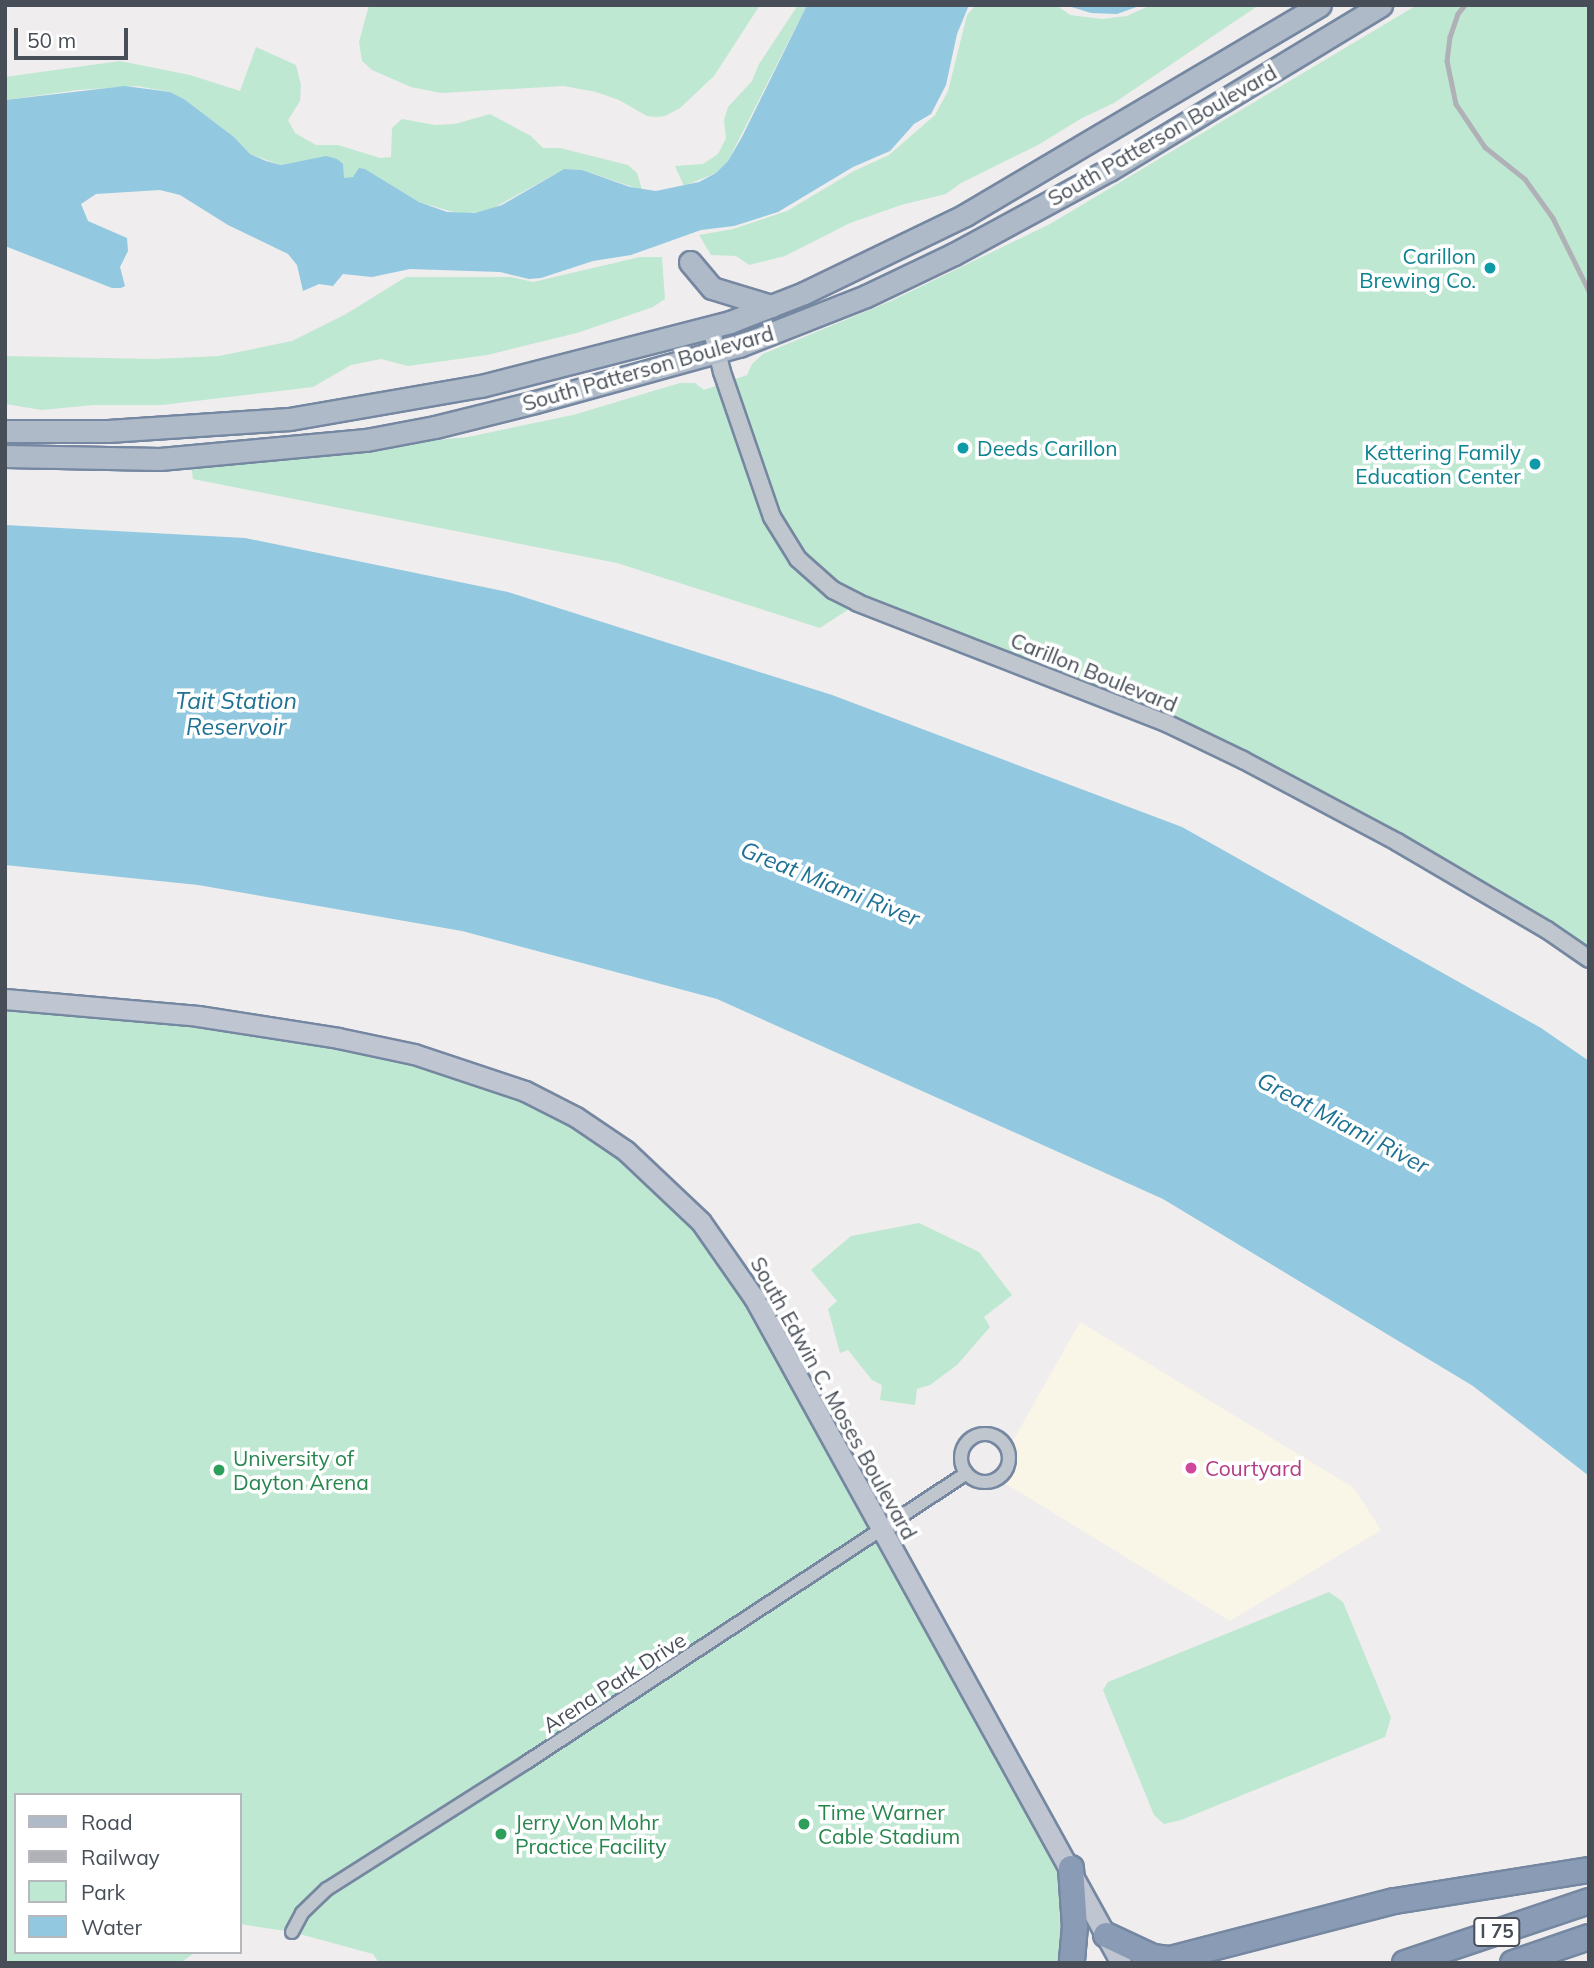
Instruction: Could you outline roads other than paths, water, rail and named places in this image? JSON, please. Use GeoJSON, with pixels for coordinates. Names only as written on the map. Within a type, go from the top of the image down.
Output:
{"type":"FeatureCollection","features":[{"type":"Feature","properties":{"kind":"highway"},"geometry":{"type":"LineString","coordinates":[[1071,1868],[1075,1926],[1072,1963]]}},
{"type":"Feature","properties":{"kind":"highway"},"geometry":{"type":"LineString","coordinates":[[1106,1935],[1153,1957],[1170,1959],[1395,1901],[1589,1870]]}},
{"type":"Feature","properties":{"kind":"highway","name":"I 75"},"geometry":{"type":"LineString","coordinates":[[1405,1963],[1589,1901]]}},
{"type":"Feature","properties":{"kind":"highway","name":"I 75"},"geometry":{"type":"LineString","coordinates":[[1513,1963],[1589,1937]]}},
{"type":"Feature","properties":{"kind":"highway"},"geometry":{"type":"LineString","coordinates":[[1195,1963],[1237,1943]]}},
{"type":"Feature","properties":{"kind":"main road","name":"South Patterson Boulevard"},"geometry":{"type":"LineString","coordinates":[[5,430],[108,431],[289,419],[481,386],[711,327],[771,306],[965,215],[1320,5]]}},
{"type":"Feature","properties":{"kind":"main road","name":"South Patterson Boulevard"},"geometry":{"type":"LineString","coordinates":[[5,456],[160,459],[366,440],[485,415],[739,346],[866,296],[954,254],[1109,170],[1381,5]]}},
{"type":"Feature","properties":{"kind":"main road"},"geometry":{"type":"LineString","coordinates":[[690,262],[712,288],[771,306]]}},
{"type":"Feature","properties":{"kind":"main road","name":"South Edwin C. Moses Boulevard"},"geometry":{"type":"LineString","coordinates":[[5,999],[198,1016],[338,1038],[414,1054],[498,1080],[576,1117],[626,1151],[701,1222],[730,1261],[1071,1868],[1121,1963]]}},
{"type":"Feature","properties":{"kind":"street","name":"Carillon Boulevard"},"geometry":{"type":"LineString","coordinates":[[711,327],[772,517],[798,559],[833,590],[858,603],[1166,723],[1232,755],[1397,842],[1547,930],[1589,959]]}},
{"type":"Feature","properties":{"kind":"street","name":"Arena Park Drive"},"geometry":{"type":"LineString","coordinates":[[292,1932],[302,1913],[327,1889],[883,1531],[967,1473]]}},
{"type":"Feature","properties":{"kind":"water"},"geometry":{"type":"Polygon","coordinates":[[[807,5],[969,5],[957,34],[946,85],[931,114],[914,124],[890,151],[853,167],[778,212],[734,226],[701,230],[631,255],[593,261],[541,278],[529,279],[500,272],[410,269],[372,277],[343,274],[333,286],[319,284],[303,291],[297,265],[288,254],[228,225],[180,195],[160,190],[96,194],[81,204],[88,221],[127,238],[128,251],[120,267],[125,286],[121,288],[112,288],[5,246],[5,100],[125,86],[170,92],[184,99],[234,137],[250,154],[266,161],[281,165],[326,156],[343,164],[344,178],[353,177],[359,168],[365,169],[419,202],[447,212],[475,213],[502,205],[564,169],[582,170],[630,187],[656,191],[699,182],[716,173],[728,161],[742,137],[807,5]]]}},
{"type":"Feature","properties":{"kind":"water"},"geometry":{"type":"Polygon","coordinates":[[[1065,5],[1142,5],[1117,14],[1091,13],[1065,5]]]}},
{"type":"Feature","properties":{"kind":"water","name":"Tait Station Reservoir"},"geometry":{"type":"Polygon","coordinates":[[[5,525],[245,538],[508,592],[832,695],[1182,827],[1541,1028],[1589,1061],[1589,1476],[1473,1386],[1163,1199],[717,999],[462,931],[198,885],[5,865],[5,525]]]}},
{"type":"Feature","properties":{"kind":"railway"},"geometry":{"type":"LineString","coordinates":[[1465,5],[1458,14],[1450,37],[1447,61],[1456,104],[1485,147],[1525,179],[1553,218],[1589,291]]}},
{"type":"Feature","properties":{"kind":"place","name":"Carillon Brewing Co."},"geometry":{"type":"Point","coordinates":[1490,268]}},
{"type":"Feature","properties":{"kind":"place","name":"Deeds Carillon"},"geometry":{"type":"Point","coordinates":[963,448]}},
{"type":"Feature","properties":{"kind":"place","name":"Kettering Family Education Center"},"geometry":{"type":"Point","coordinates":[1535,464]}},
{"type":"Feature","properties":{"kind":"place","name":"Courtyard"},"geometry":{"type":"Point","coordinates":[1191,1468]}},
{"type":"Feature","properties":{"kind":"place","name":"University of Dayton Arena"},"geometry":{"type":"Point","coordinates":[219,1470]}},
{"type":"Feature","properties":{"kind":"place","name":"Time Warner Cable Stadium"},"geometry":{"type":"Point","coordinates":[804,1824]}},
{"type":"Feature","properties":{"kind":"place","name":"Jerry Von Mohr Practice Facility"},"geometry":{"type":"Point","coordinates":[501,1834]}},
{"type":"Feature","properties":{"kind":"water label","name":"Great Miami River"},"geometry":{"type":"Point","coordinates":[830,884]}},
{"type":"Feature","properties":{"kind":"water label","name":"Great Miami River"},"geometry":{"type":"Point","coordinates":[1343,1123]}}]}
